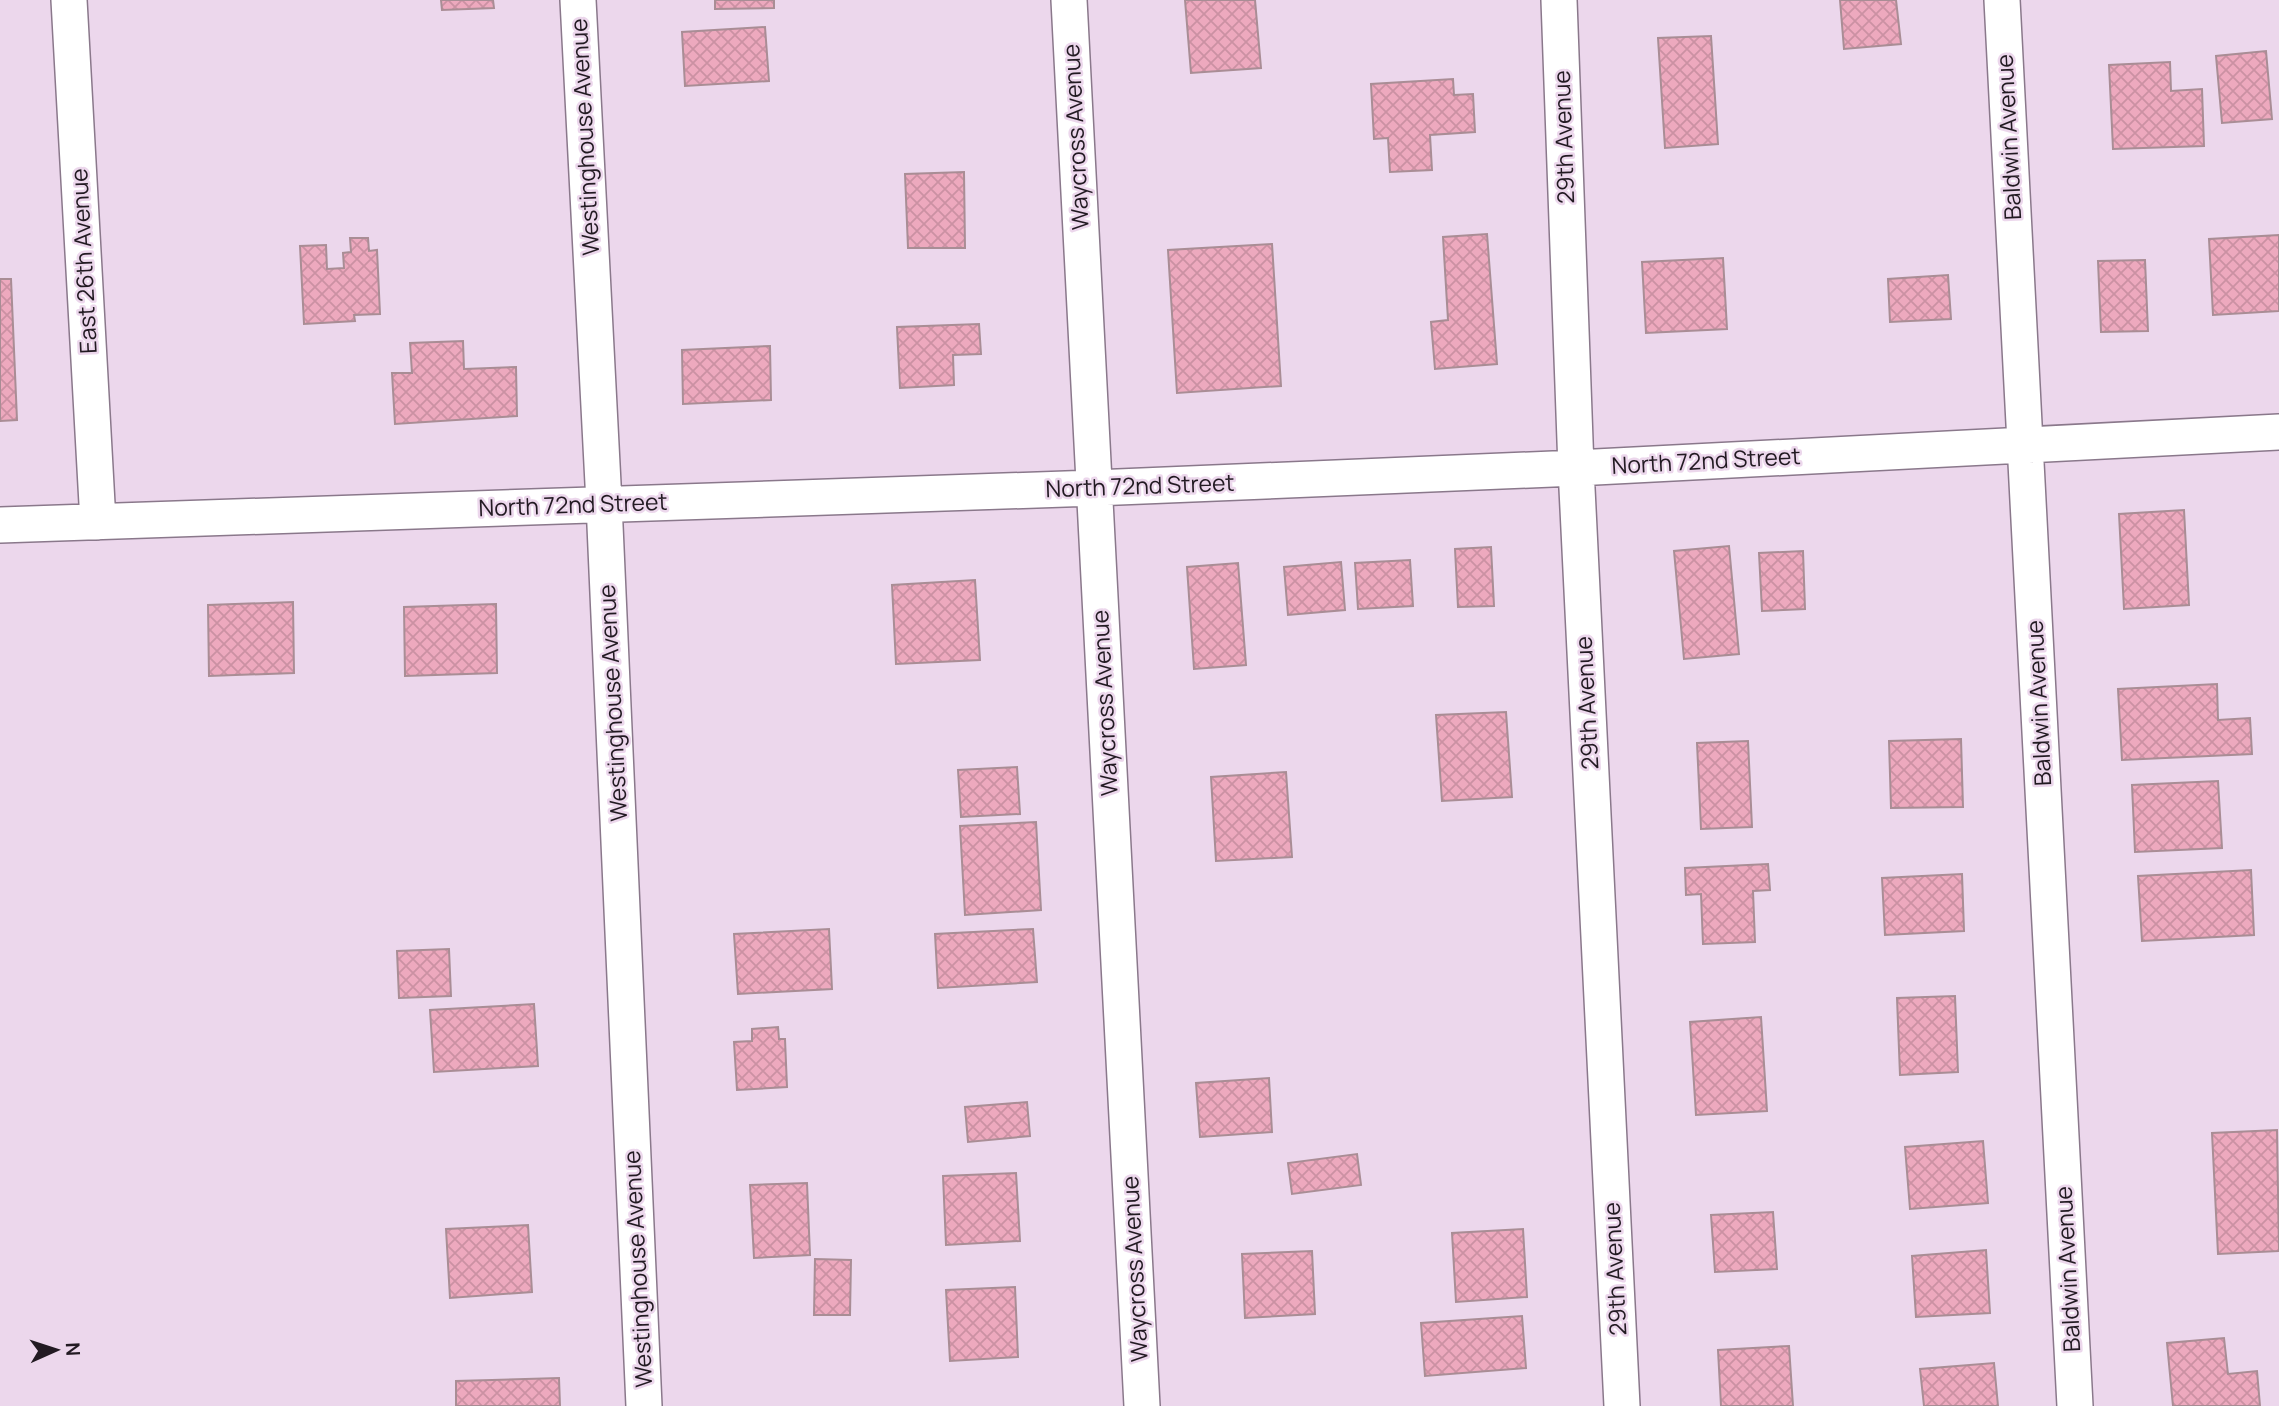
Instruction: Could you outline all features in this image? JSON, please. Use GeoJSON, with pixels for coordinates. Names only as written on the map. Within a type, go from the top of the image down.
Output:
{"type":"FeatureCollection","features":[{"type":"Feature","properties":{"kind":"street","name":"East 26th Avenue"},"geometry":{"type":"LineString","coordinates":[[69,0],[98,522]]}},
{"type":"Feature","properties":{"kind":"street","name":"Westinghouse Avenue"},"geometry":{"type":"LineString","coordinates":[[578,0],[604,503],[644,1406]]}},
{"type":"Feature","properties":{"kind":"street","name":"Waycross Avenue"},"geometry":{"type":"LineString","coordinates":[[1069,0],[1142,1406]]}},
{"type":"Feature","properties":{"kind":"street","name":"29th Avenue"},"geometry":{"type":"LineString","coordinates":[[1559,0],[1576,468],[1622,1406]]}},
{"type":"Feature","properties":{"kind":"street","name":"Baldwin Avenue"},"geometry":{"type":"LineString","coordinates":[[2002,0],[2076,1406]]}},
{"type":"Feature","properties":{"kind":"street","name":"North 72nd Street"},"geometry":{"type":"LineString","coordinates":[[0,525],[1094,488],[1576,468],[2279,432]]}},
{"type":"Feature","properties":{"kind":"building"},"geometry":{"type":"Polygon","coordinates":[[[441,0],[493,0],[494,8],[442,10],[441,0]]]}},
{"type":"Feature","properties":{"kind":"building"},"geometry":{"type":"Polygon","coordinates":[[[715,0],[774,0],[774,8],[715,9],[715,0]]]}},
{"type":"Feature","properties":{"kind":"building"},"geometry":{"type":"Polygon","coordinates":[[[1185,0],[1255,0],[1261,68],[1191,73],[1185,0]]]}},
{"type":"Feature","properties":{"kind":"building"},"geometry":{"type":"Polygon","coordinates":[[[1840,0],[1896,0],[1901,44],[1844,49],[1840,0]]]}},
{"type":"Feature","properties":{"kind":"building"},"geometry":{"type":"Polygon","coordinates":[[[765,27],[769,81],[685,86],[682,32],[765,27]]]}},
{"type":"Feature","properties":{"kind":"building"},"geometry":{"type":"Polygon","coordinates":[[[1711,36],[1718,144],[1665,148],[1658,38],[1711,36]]]}},
{"type":"Feature","properties":{"kind":"building"},"geometry":{"type":"Polygon","coordinates":[[[2266,51],[2272,119],[2222,123],[2216,56],[2266,51]]]}},
{"type":"Feature","properties":{"kind":"building"},"geometry":{"type":"Polygon","coordinates":[[[2170,62],[2171,91],[2202,89],[2204,146],[2113,149],[2109,65],[2170,62]]]}},
{"type":"Feature","properties":{"kind":"building"},"geometry":{"type":"Polygon","coordinates":[[[1453,79],[1454,95],[1473,94],[1475,132],[1430,135],[1432,170],[1390,172],[1388,138],[1374,139],[1371,84],[1453,79]]]}},
{"type":"Feature","properties":{"kind":"building"},"geometry":{"type":"Polygon","coordinates":[[[964,172],[965,248],[908,248],[905,174],[964,172]]]}},
{"type":"Feature","properties":{"kind":"building"},"geometry":{"type":"Polygon","coordinates":[[[1487,234],[1497,364],[1435,369],[1431,322],[1448,320],[1443,237],[1487,234]]]}},
{"type":"Feature","properties":{"kind":"building"},"geometry":{"type":"Polygon","coordinates":[[[2279,235],[2279,311],[2213,315],[2209,239],[2279,235]]]}},
{"type":"Feature","properties":{"kind":"building"},"geometry":{"type":"Polygon","coordinates":[[[350,238],[368,238],[369,251],[377,250],[380,314],[354,315],[355,321],[304,324],[300,246],[326,245],[327,269],[344,268],[343,253],[351,252],[350,238]]]}},
{"type":"Feature","properties":{"kind":"building"},"geometry":{"type":"Polygon","coordinates":[[[1272,244],[1281,386],[1177,393],[1168,250],[1272,244]]]}},
{"type":"Feature","properties":{"kind":"building"},"geometry":{"type":"Polygon","coordinates":[[[1723,258],[1727,329],[1646,333],[1642,262],[1723,258]]]}},
{"type":"Feature","properties":{"kind":"building"},"geometry":{"type":"Polygon","coordinates":[[[2145,260],[2148,331],[2101,332],[2098,261],[2145,260]]]}},
{"type":"Feature","properties":{"kind":"building"},"geometry":{"type":"Polygon","coordinates":[[[1948,275],[1951,319],[1890,322],[1888,279],[1948,275]]]}},
{"type":"Feature","properties":{"kind":"building"},"geometry":{"type":"Polygon","coordinates":[[[0,279],[11,279],[17,420],[0,421],[0,279]]]}},
{"type":"Feature","properties":{"kind":"building"},"geometry":{"type":"Polygon","coordinates":[[[979,324],[981,354],[953,355],[954,385],[900,388],[897,327],[979,324]]]}},
{"type":"Feature","properties":{"kind":"building"},"geometry":{"type":"Polygon","coordinates":[[[463,341],[464,369],[516,367],[517,416],[395,424],[392,373],[412,373],[410,343],[463,341]]]}},
{"type":"Feature","properties":{"kind":"building"},"geometry":{"type":"Polygon","coordinates":[[[770,346],[771,400],[683,404],[682,350],[770,346]]]}},
{"type":"Feature","properties":{"kind":"building"},"geometry":{"type":"Polygon","coordinates":[[[2184,510],[2189,605],[2124,609],[2119,514],[2184,510]]]}},
{"type":"Feature","properties":{"kind":"building"},"geometry":{"type":"Polygon","coordinates":[[[1729,546],[1739,654],[1684,659],[1674,551],[1729,546]]]}},
{"type":"Feature","properties":{"kind":"building"},"geometry":{"type":"Polygon","coordinates":[[[1491,547],[1494,606],[1458,607],[1455,549],[1491,547]]]}},
{"type":"Feature","properties":{"kind":"building"},"geometry":{"type":"Polygon","coordinates":[[[1803,551],[1805,609],[1762,611],[1759,553],[1803,551]]]}},
{"type":"Feature","properties":{"kind":"building"},"geometry":{"type":"Polygon","coordinates":[[[1410,560],[1413,606],[1358,609],[1355,563],[1410,560]]]}},
{"type":"Feature","properties":{"kind":"building"},"geometry":{"type":"Polygon","coordinates":[[[1341,562],[1345,610],[1288,615],[1284,567],[1341,562]]]}},
{"type":"Feature","properties":{"kind":"building"},"geometry":{"type":"Polygon","coordinates":[[[1238,563],[1246,665],[1194,669],[1187,567],[1238,563]]]}},
{"type":"Feature","properties":{"kind":"building"},"geometry":{"type":"Polygon","coordinates":[[[975,580],[980,660],[896,664],[892,585],[975,580]]]}},
{"type":"Feature","properties":{"kind":"building"},"geometry":{"type":"Polygon","coordinates":[[[293,602],[294,673],[209,676],[208,605],[293,602]]]}},
{"type":"Feature","properties":{"kind":"building"},"geometry":{"type":"Polygon","coordinates":[[[496,604],[497,673],[405,676],[404,607],[496,604]]]}},
{"type":"Feature","properties":{"kind":"building"},"geometry":{"type":"Polygon","coordinates":[[[2217,684],[2218,720],[2250,718],[2252,754],[2122,760],[2118,689],[2217,684]]]}},
{"type":"Feature","properties":{"kind":"building"},"geometry":{"type":"Polygon","coordinates":[[[1506,712],[1512,797],[1442,801],[1436,715],[1506,712]]]}},
{"type":"Feature","properties":{"kind":"building"},"geometry":{"type":"Polygon","coordinates":[[[1961,739],[1963,807],[1891,808],[1889,741],[1961,739]]]}},
{"type":"Feature","properties":{"kind":"building"},"geometry":{"type":"Polygon","coordinates":[[[1748,741],[1752,827],[1701,829],[1697,743],[1748,741]]]}},
{"type":"Feature","properties":{"kind":"building"},"geometry":{"type":"Polygon","coordinates":[[[1017,767],[1020,814],[961,817],[958,770],[1017,767]]]}},
{"type":"Feature","properties":{"kind":"building"},"geometry":{"type":"Polygon","coordinates":[[[1286,772],[1292,857],[1216,861],[1211,777],[1286,772]]]}},
{"type":"Feature","properties":{"kind":"building"},"geometry":{"type":"Polygon","coordinates":[[[2218,781],[2222,848],[2135,852],[2132,785],[2218,781]]]}},
{"type":"Feature","properties":{"kind":"building"},"geometry":{"type":"Polygon","coordinates":[[[1036,822],[1041,910],[965,915],[960,826],[1036,822]]]}},
{"type":"Feature","properties":{"kind":"building"},"geometry":{"type":"Polygon","coordinates":[[[1768,864],[1770,890],[1753,891],[1755,942],[1703,944],[1701,894],[1686,895],[1685,868],[1768,864]]]}},
{"type":"Feature","properties":{"kind":"building"},"geometry":{"type":"Polygon","coordinates":[[[2251,870],[2254,935],[2142,941],[2138,876],[2251,870]]]}},
{"type":"Feature","properties":{"kind":"building"},"geometry":{"type":"Polygon","coordinates":[[[1962,874],[1964,931],[1885,935],[1882,878],[1962,874]]]}},
{"type":"Feature","properties":{"kind":"building"},"geometry":{"type":"Polygon","coordinates":[[[829,929],[832,989],[738,994],[734,934],[829,929]]]}},
{"type":"Feature","properties":{"kind":"building"},"geometry":{"type":"Polygon","coordinates":[[[1033,929],[1037,982],[938,988],[935,934],[1033,929]]]}},
{"type":"Feature","properties":{"kind":"building"},"geometry":{"type":"Polygon","coordinates":[[[449,949],[451,996],[399,998],[397,951],[449,949]]]}},
{"type":"Feature","properties":{"kind":"building"},"geometry":{"type":"Polygon","coordinates":[[[1955,996],[1958,1072],[1900,1075],[1897,998],[1955,996]]]}},
{"type":"Feature","properties":{"kind":"building"},"geometry":{"type":"Polygon","coordinates":[[[534,1004],[538,1066],[434,1072],[430,1010],[534,1004]]]}},
{"type":"Feature","properties":{"kind":"building"},"geometry":{"type":"Polygon","coordinates":[[[1761,1017],[1767,1111],[1696,1115],[1690,1022],[1761,1017]]]}},
{"type":"Feature","properties":{"kind":"building"},"geometry":{"type":"Polygon","coordinates":[[[778,1027],[779,1039],[785,1039],[787,1087],[737,1090],[734,1042],[752,1041],[752,1029],[778,1027]]]}},
{"type":"Feature","properties":{"kind":"building"},"geometry":{"type":"Polygon","coordinates":[[[1269,1078],[1272,1132],[1200,1137],[1196,1083],[1269,1078]]]}},
{"type":"Feature","properties":{"kind":"building"},"geometry":{"type":"Polygon","coordinates":[[[1027,1102],[1030,1136],[968,1142],[965,1107],[1027,1102]]]}},
{"type":"Feature","properties":{"kind":"building"},"geometry":{"type":"Polygon","coordinates":[[[2277,1130],[2279,1251],[2218,1254],[2212,1133],[2277,1130]]]}},
{"type":"Feature","properties":{"kind":"building"},"geometry":{"type":"Polygon","coordinates":[[[1983,1141],[1988,1203],[1910,1209],[1905,1147],[1983,1141]]]}},
{"type":"Feature","properties":{"kind":"building"},"geometry":{"type":"Polygon","coordinates":[[[1357,1154],[1361,1185],[1292,1194],[1288,1163],[1357,1154]]]}},
{"type":"Feature","properties":{"kind":"building"},"geometry":{"type":"Polygon","coordinates":[[[1016,1173],[1020,1241],[946,1245],[943,1176],[1016,1173]]]}},
{"type":"Feature","properties":{"kind":"building"},"geometry":{"type":"Polygon","coordinates":[[[807,1183],[810,1255],[754,1258],[750,1185],[807,1183]]]}},
{"type":"Feature","properties":{"kind":"building"},"geometry":{"type":"Polygon","coordinates":[[[1773,1212],[1777,1269],[1715,1272],[1711,1215],[1773,1212]]]}},
{"type":"Feature","properties":{"kind":"building"},"geometry":{"type":"Polygon","coordinates":[[[528,1225],[532,1292],[450,1298],[446,1229],[528,1225]]]}},
{"type":"Feature","properties":{"kind":"building"},"geometry":{"type":"Polygon","coordinates":[[[1523,1229],[1527,1297],[1456,1302],[1452,1233],[1523,1229]]]}},
{"type":"Feature","properties":{"kind":"building"},"geometry":{"type":"Polygon","coordinates":[[[1986,1250],[1990,1313],[1916,1317],[1912,1256],[1986,1250]]]}},
{"type":"Feature","properties":{"kind":"building"},"geometry":{"type":"Polygon","coordinates":[[[1312,1251],[1315,1314],[1245,1318],[1242,1254],[1312,1251]]]}},
{"type":"Feature","properties":{"kind":"building"},"geometry":{"type":"Polygon","coordinates":[[[815,1259],[851,1260],[850,1315],[814,1315],[815,1259]]]}},
{"type":"Feature","properties":{"kind":"building"},"geometry":{"type":"Polygon","coordinates":[[[1015,1287],[1018,1357],[950,1361],[946,1290],[1015,1287]]]}},
{"type":"Feature","properties":{"kind":"building"},"geometry":{"type":"Polygon","coordinates":[[[1522,1316],[1526,1368],[1425,1376],[1421,1323],[1522,1316]]]}},
{"type":"Feature","properties":{"kind":"building"},"geometry":{"type":"Polygon","coordinates":[[[2224,1338],[2228,1374],[2257,1371],[2260,1406],[2173,1406],[2167,1343],[2224,1338]]]}},
{"type":"Feature","properties":{"kind":"building"},"geometry":{"type":"Polygon","coordinates":[[[1789,1346],[1793,1406],[1721,1406],[1718,1350],[1789,1346]]]}},
{"type":"Feature","properties":{"kind":"building"},"geometry":{"type":"Polygon","coordinates":[[[1994,1363],[1998,1406],[1924,1406],[1920,1369],[1994,1363]]]}},
{"type":"Feature","properties":{"kind":"building"},"geometry":{"type":"Polygon","coordinates":[[[559,1378],[560,1406],[456,1406],[456,1381],[559,1378]]]}}]}
